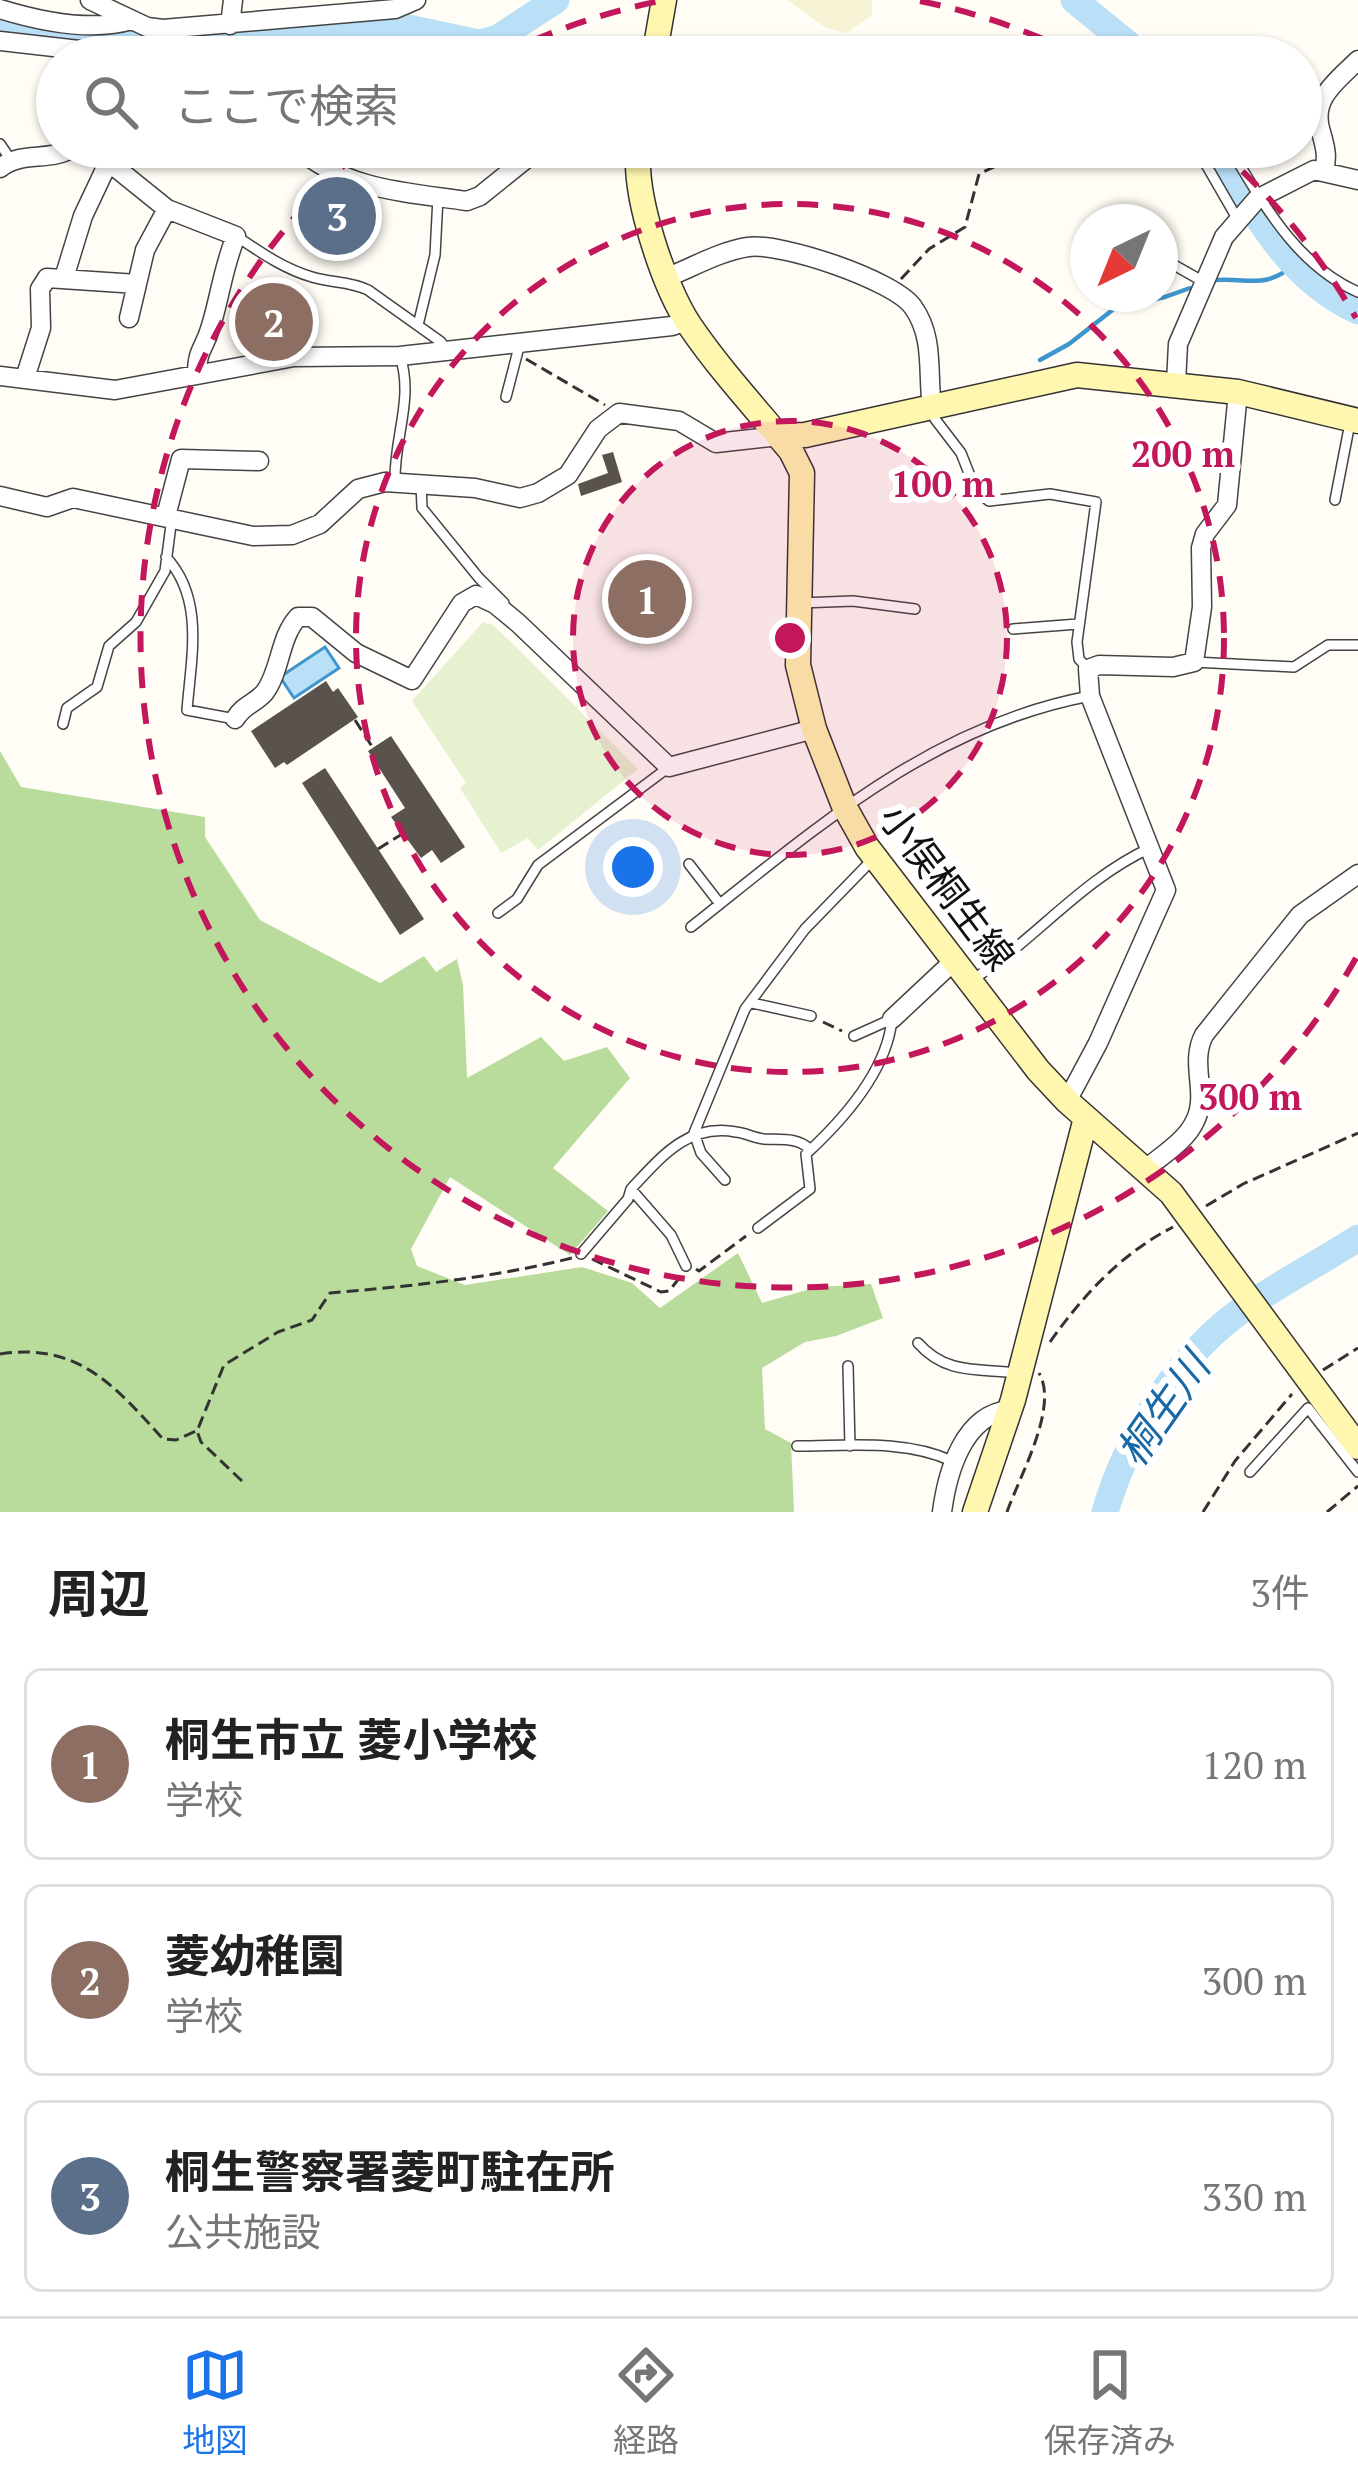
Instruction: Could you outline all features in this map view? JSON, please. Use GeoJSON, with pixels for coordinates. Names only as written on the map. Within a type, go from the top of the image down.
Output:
{"type":"FeatureCollection","features":[{"type":"Feature","properties":{"kind":"main road"},"geometry":{"type":"LineString","coordinates":[[658,36],[664,0]]}},
{"type":"Feature","properties":{"kind":"main road","name":"小俣桐生線"},"geometry":{"type":"LineString","coordinates":[[638,168],[643,209],[687,321],[799,463],[804,485],[796,655],[814,728],[844,806],[875,857],[1076,1110],[1146,1169],[1191,1217],[1358,1447]]}},
{"type":"Feature","properties":{"kind":"main road"},"geometry":{"type":"LineString","coordinates":[[779,436],[805,435],[1076,375],[1176,382],[1355,420]]}},
{"type":"Feature","properties":{"kind":"main road"},"geometry":{"type":"LineString","coordinates":[[974,1512],[1010,1410],[1029,1372],[1076,1110]]}},
{"type":"Feature","properties":{"kind":"street"},"geometry":{"type":"LineString","coordinates":[[90,0],[142,26]]}},
{"type":"Feature","properties":{"kind":"street"},"geometry":{"type":"LineString","coordinates":[[230,25],[233,0]]}},
{"type":"Feature","properties":{"kind":"street"},"geometry":{"type":"LineString","coordinates":[[0,9],[110,26],[230,25],[395,8],[416,0]]}},
{"type":"Feature","properties":{"kind":"street"},"geometry":{"type":"LineString","coordinates":[[142,26],[143,36]]}},
{"type":"Feature","properties":{"kind":"street"},"geometry":{"type":"LineString","coordinates":[[0,41],[36,45]]}},
{"type":"Feature","properties":{"kind":"street"},"geometry":{"type":"LineString","coordinates":[[1322,101],[1358,60]]}},
{"type":"Feature","properties":{"kind":"street"},"geometry":{"type":"LineString","coordinates":[[1322,138],[1327,157],[1324,170]]}},
{"type":"Feature","properties":{"kind":"street"},"geometry":{"type":"LineString","coordinates":[[4,157],[36,157]]}},
{"type":"Feature","properties":{"kind":"street"},"geometry":{"type":"LineString","coordinates":[[64,278],[83,216],[106,168]]}},
{"type":"Feature","properties":{"kind":"street"},"geometry":{"type":"LineString","coordinates":[[116,168],[167,209],[236,236],[219,282],[210,329],[197,355],[197,374]]}},
{"type":"Feature","properties":{"kind":"street"},"geometry":{"type":"LineString","coordinates":[[326,168],[382,190],[467,201],[515,168]]}},
{"type":"Feature","properties":{"kind":"street"},"geometry":{"type":"LineString","coordinates":[[1176,382],[1178,344],[1224,237],[1258,198],[1284,182],[1324,170],[1358,180]]}},
{"type":"Feature","properties":{"kind":"street"},"geometry":{"type":"LineString","coordinates":[[129,318],[145,250],[167,209]]}},
{"type":"Feature","properties":{"kind":"street"},"geometry":{"type":"LineString","coordinates":[[668,277],[753,246],[786,250],[892,290],[911,304],[929,343],[932,407]]}},
{"type":"Feature","properties":{"kind":"street"},"geometry":{"type":"LineString","coordinates":[[25,378],[40,328],[41,284],[47,278],[137,284]]}},
{"type":"Feature","properties":{"kind":"street"},"geometry":{"type":"LineString","coordinates":[[0,376],[115,390],[294,358],[519,350],[687,321]]}},
{"type":"Feature","properties":{"kind":"street"},"geometry":{"type":"LineString","coordinates":[[1076,1110],[1098,1043],[1166,890],[1090,696],[1088,669],[1099,664],[1173,667],[1194,662],[1202,608],[1201,548],[1205,534],[1227,506],[1238,392]]}},
{"type":"Feature","properties":{"kind":"street"},"geometry":{"type":"LineString","coordinates":[[0,496],[47,507],[73,498],[253,536],[292,535],[320,524],[358,489],[395,481],[488,490],[520,498],[538,493],[568,475],[598,429],[615,414],[679,422],[716,443],[779,436]]}},
{"type":"Feature","properties":{"kind":"street"},"geometry":{"type":"LineString","coordinates":[[169,517],[181,458],[259,461]]}},
{"type":"Feature","properties":{"kind":"street"},"geometry":{"type":"LineString","coordinates":[[235,719],[242,706],[264,693],[292,623],[304,614],[356,653],[412,680],[470,596],[482,595],[518,623],[669,767],[814,728]]}},
{"type":"Feature","properties":{"kind":"street"},"geometry":{"type":"LineString","coordinates":[[1146,1169],[1195,1122],[1200,1103],[1196,1055],[1204,1035],[1300,915],[1358,874]]}},
{"type":"Feature","properties":{"kind":"street"},"geometry":{"type":"LineString","coordinates":[[892,1019],[956,959]]}},
{"type":"Feature","properties":{"kind":"street"},"geometry":{"type":"LineString","coordinates":[[942,1512],[952,1461],[985,1420],[1010,1410]]}},
{"type":"Feature","properties":{"kind":"lane"},"geometry":{"type":"LineString","coordinates":[[338,176],[340,168]]}},
{"type":"Feature","properties":{"kind":"lane"},"geometry":{"type":"LineString","coordinates":[[1208,168],[1240,219]]}},
{"type":"Feature","properties":{"kind":"lane"},"geometry":{"type":"LineString","coordinates":[[1241,168],[1258,198],[1310,262],[1358,292]]}},
{"type":"Feature","properties":{"kind":"lane"},"geometry":{"type":"LineString","coordinates":[[418,326],[435,255],[438,197]]}},
{"type":"Feature","properties":{"kind":"lane"},"geometry":{"type":"LineString","coordinates":[[236,236],[279,264],[313,278],[356,284],[447,351]]}},
{"type":"Feature","properties":{"kind":"lane"},"geometry":{"type":"LineString","coordinates":[[1178,267],[1204,282]]}},
{"type":"Feature","properties":{"kind":"lane"},"geometry":{"type":"LineString","coordinates":[[506,397],[519,350]]}},
{"type":"Feature","properties":{"kind":"lane"},"geometry":{"type":"LineString","coordinates":[[395,481],[395,444],[408,397],[400,356]]}},
{"type":"Feature","properties":{"kind":"lane"},"geometry":{"type":"LineString","coordinates":[[932,407],[934,419],[962,453],[976,491],[989,501],[1050,494],[1096,502],[1078,624],[1079,659],[1088,669]]}},
{"type":"Feature","properties":{"kind":"lane"},"geometry":{"type":"LineString","coordinates":[[1335,500],[1355,420]]}},
{"type":"Feature","properties":{"kind":"lane"},"geometry":{"type":"LineString","coordinates":[[421,483],[422,508],[518,623]]}},
{"type":"Feature","properties":{"kind":"lane"},"geometry":{"type":"LineString","coordinates":[[63,724],[67,709],[97,687],[109,646],[136,622],[165,571],[169,517]]}},
{"type":"Feature","properties":{"kind":"lane"},"geometry":{"type":"LineString","coordinates":[[166,557],[182,575],[191,607],[187,710],[235,719]]}},
{"type":"Feature","properties":{"kind":"lane"},"geometry":{"type":"LineString","coordinates":[[800,603],[854,601],[915,609]]}},
{"type":"Feature","properties":{"kind":"lane"},"geometry":{"type":"LineString","coordinates":[[1013,629],[1078,624]]}},
{"type":"Feature","properties":{"kind":"lane"},"geometry":{"type":"LineString","coordinates":[[1194,662],[1294,668],[1328,645],[1358,645]]}},
{"type":"Feature","properties":{"kind":"lane"},"geometry":{"type":"LineString","coordinates":[[691,927],[883,780],[973,733],[1032,710],[1090,696]]}},
{"type":"Feature","properties":{"kind":"lane"},"geometry":{"type":"LineString","coordinates":[[498,913],[517,899],[538,865],[669,767]]}},
{"type":"Feature","properties":{"kind":"lane"},"geometry":{"type":"LineString","coordinates":[[972,980],[1080,891],[1150,848]]}},
{"type":"Feature","properties":{"kind":"lane"},"geometry":{"type":"LineString","coordinates":[[724,1180],[701,1154],[694,1133],[746,1009],[805,928],[875,857]]}},
{"type":"Feature","properties":{"kind":"lane"},"geometry":{"type":"LineString","coordinates":[[688,864],[720,904]]}},
{"type":"Feature","properties":{"kind":"lane"},"geometry":{"type":"LineString","coordinates":[[752,1004],[812,1016]]}},
{"type":"Feature","properties":{"kind":"lane"},"geometry":{"type":"LineString","coordinates":[[854,1036],[892,1019]]}},
{"type":"Feature","properties":{"kind":"lane"},"geometry":{"type":"LineString","coordinates":[[758,1228],[810,1190],[805,1158],[863,1088],[883,1054],[892,1019]]}},
{"type":"Feature","properties":{"kind":"lane"},"geometry":{"type":"LineString","coordinates":[[581,1254],[628,1199],[631,1189],[694,1133],[732,1131],[794,1140],[810,1149]]}},
{"type":"Feature","properties":{"kind":"lane"},"geometry":{"type":"LineString","coordinates":[[631,1189],[671,1235],[686,1266]]}},
{"type":"Feature","properties":{"kind":"lane"},"geometry":{"type":"LineString","coordinates":[[918,1343],[929,1354],[964,1370],[1029,1372]]}},
{"type":"Feature","properties":{"kind":"lane"},"geometry":{"type":"LineString","coordinates":[[848,1366],[850,1446]]}},
{"type":"Feature","properties":{"kind":"lane"},"geometry":{"type":"LineString","coordinates":[[1250,1472],[1308,1408],[1358,1472]]}},
{"type":"Feature","properties":{"kind":"lane"},"geometry":{"type":"LineString","coordinates":[[796,1446],[930,1451],[952,1461]]}},
{"type":"Feature","properties":{"kind":"path"},"geometry":{"type":"LineString","coordinates":[[892,290],[929,249],[965,227],[980,174],[992,168]]}},
{"type":"Feature","properties":{"kind":"path"},"geometry":{"type":"LineString","coordinates":[[519,350],[615,414]]}},
{"type":"Feature","properties":{"kind":"path"},"geometry":{"type":"LineString","coordinates":[[355,720],[373,748]]}},
{"type":"Feature","properties":{"kind":"path"},"geometry":{"type":"LineString","coordinates":[[378,849],[402,834]]}},
{"type":"Feature","properties":{"kind":"path"},"geometry":{"type":"LineString","coordinates":[[812,1016],[854,1036]]}},
{"type":"Feature","properties":{"kind":"path"},"geometry":{"type":"LineString","coordinates":[[699,1271],[758,1228]]}},
{"type":"Feature","properties":{"kind":"path"},"geometry":{"type":"LineString","coordinates":[[242,1480],[201,1442],[197,1431],[224,1365],[278,1332],[312,1320],[330,1293],[477,1280],[581,1254],[661,1292],[674,1287],[686,1266]]}},
{"type":"Feature","properties":{"kind":"path"},"geometry":{"type":"LineString","coordinates":[[0,1354],[36,1348],[106,1378],[164,1439],[176,1441],[197,1431]]}},
{"type":"Feature","properties":{"kind":"path"},"geometry":{"type":"LineString","coordinates":[[1203,1512],[1237,1462],[1306,1379],[1358,1348]]}},
{"type":"Feature","properties":{"kind":"path"},"geometry":{"type":"LineString","coordinates":[[1007,1512],[1048,1398],[1029,1372]]}},
{"type":"Feature","properties":{"kind":"path"},"geometry":{"type":"LineString","coordinates":[[1327,1512],[1358,1486]]}},
{"type":"Feature","properties":{"kind":"shaded area"},"geometry":{"type":"Polygon","coordinates":[[[788,0],[872,0],[872,15],[846,33],[826,28],[788,0]]]}},
{"type":"Feature","properties":{"kind":"green space"},"geometry":{"type":"Polygon","coordinates":[[[483,622],[493,625],[638,769],[538,850],[528,838],[501,853],[460,788],[466,783],[412,701],[483,622]]]}},
{"type":"Feature","properties":{"kind":"green space"},"geometry":{"type":"Polygon","coordinates":[[[0,751],[21,787],[205,817],[205,837],[260,920],[380,983],[424,956],[436,972],[457,959],[463,985],[467,1078],[541,1037],[564,1061],[607,1047],[630,1078],[553,1168],[608,1211],[570,1255],[450,1177],[411,1249],[417,1266],[465,1285],[582,1267],[632,1283],[660,1308],[738,1253],[762,1303],[817,1287],[871,1284],[883,1318],[805,1342],[762,1368],[765,1429],[791,1443],[794,1512],[0,1512],[0,751]]]}},
{"type":"Feature","properties":{"kind":"water"},"geometry":{"type":"Polygon","coordinates":[[[325,647],[339,668],[294,698],[280,677],[325,647]]]}},
{"type":"Feature","properties":{"kind":"building"},"geometry":{"type":"Polygon","coordinates":[[[613,452],[622,482],[581,496],[578,484],[608,473],[602,455],[613,452]]]}},
{"type":"Feature","properties":{"kind":"building"},"geometry":{"type":"Polygon","coordinates":[[[326,681],[333,692],[338,688],[358,717],[287,765],[284,762],[275,768],[251,731],[326,681]]]}},
{"type":"Feature","properties":{"kind":"building"},"geometry":{"type":"Polygon","coordinates":[[[391,736],[465,847],[441,863],[432,850],[421,858],[391,817],[405,808],[368,751],[391,736]]]}},
{"type":"Feature","properties":{"kind":"building"},"geometry":{"type":"Polygon","coordinates":[[[325,768],[424,919],[400,935],[302,783],[325,768]]]}},
{"type":"Feature","properties":{"kind":"waterway"},"geometry":{"type":"LineString","coordinates":[[501,36],[556,0]]}},
{"type":"Feature","properties":{"kind":"waterway"},"geometry":{"type":"LineString","coordinates":[[1074,0],[1118,36]]}},
{"type":"Feature","properties":{"kind":"waterway"},"geometry":{"type":"LineString","coordinates":[[0,24],[83,36]]}},
{"type":"Feature","properties":{"kind":"waterway"},"geometry":{"type":"LineString","coordinates":[[244,36],[365,26],[446,36]]}},
{"type":"Feature","properties":{"kind":"waterway"},"geometry":{"type":"LineString","coordinates":[[1229,168],[1292,262],[1311,281],[1358,311]]}},
{"type":"Feature","properties":{"kind":"waterway"},"geometry":{"type":"LineString","coordinates":[[1217,280],[1265,280],[1293,266]]}},
{"type":"Feature","properties":{"kind":"waterway"},"geometry":{"type":"LineString","coordinates":[[1040,360],[1115,308],[1190,288]]}},
{"type":"Feature","properties":{"kind":"waterway","name":"桐生川"},"geometry":{"type":"LineString","coordinates":[[1105,1512],[1142,1426],[1199,1347],[1246,1307],[1358,1238]]}},
{"type":"Feature","properties":{"kind":"place","name":"桐生警察署菱町駐在所"},"geometry":{"type":"Point","coordinates":[337,216]}},
{"type":"Feature","properties":{"kind":"place","name":"菱幼稚園"},"geometry":{"type":"Point","coordinates":[274,322]}},
{"type":"Feature","properties":{"kind":"place","name":"桐生市立 菱小学校"},"geometry":{"type":"Point","coordinates":[647,599]}}]}
